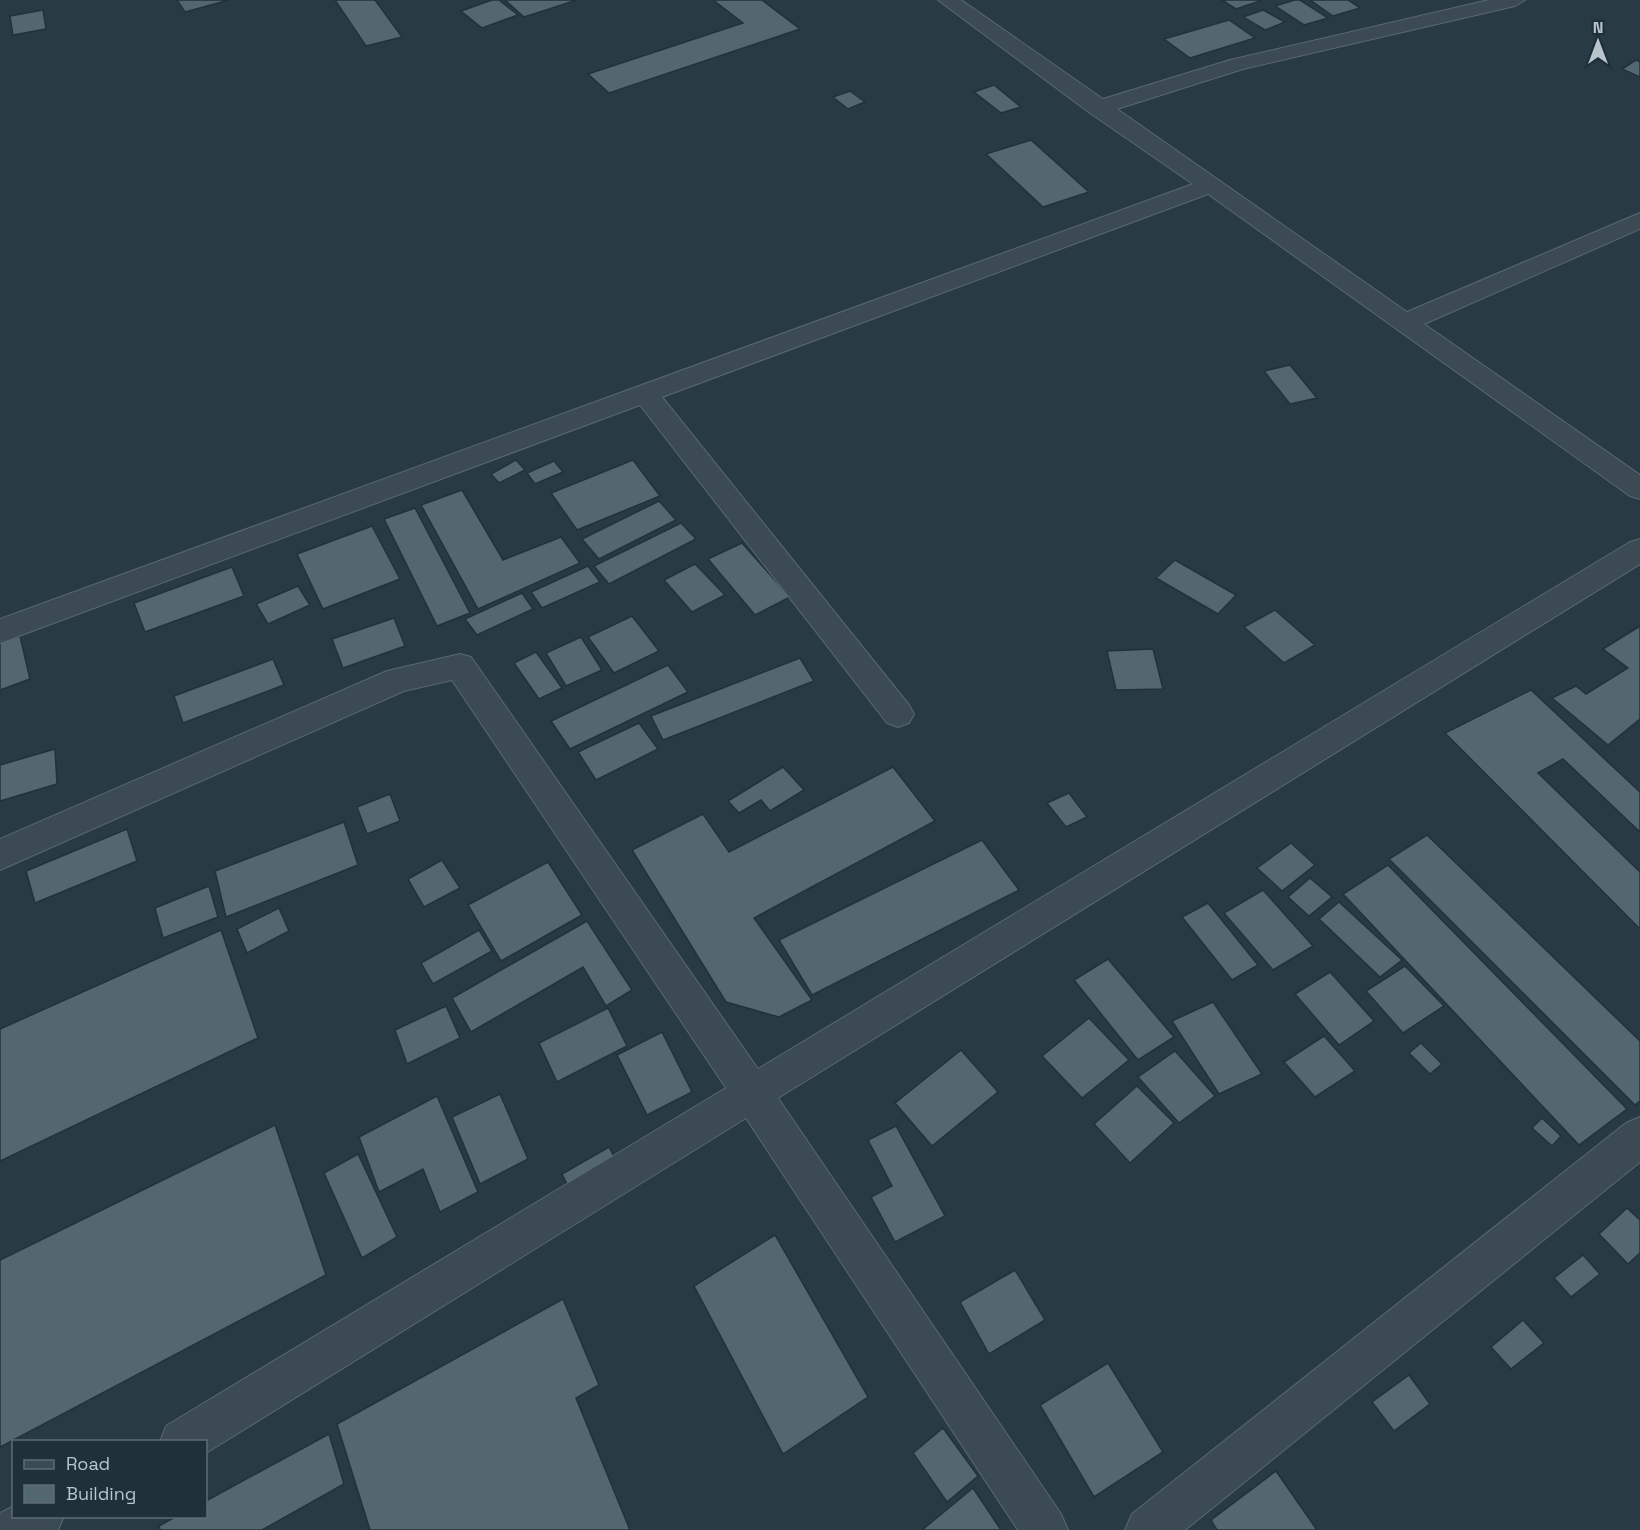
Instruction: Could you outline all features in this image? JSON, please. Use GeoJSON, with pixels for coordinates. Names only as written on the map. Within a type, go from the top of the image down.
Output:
{"type":"FeatureCollection","features":[{"type":"Feature","properties":{"kind":"street"},"geometry":{"type":"LineString","coordinates":[[948,0],[1640,489]]}},
{"type":"Feature","properties":{"kind":"street"},"geometry":{"type":"LineString","coordinates":[[1098,108],[1237,64],[1515,0]]}},
{"type":"Feature","properties":{"kind":"street"},"geometry":{"type":"LineString","coordinates":[[0,631],[644,392],[1209,186]]}},
{"type":"Feature","properties":{"kind":"street"},"geometry":{"type":"LineString","coordinates":[[1404,323],[1640,220]]}},
{"type":"Feature","properties":{"kind":"street"},"geometry":{"type":"LineString","coordinates":[[644,392],[898,714]]}},
{"type":"Feature","properties":{"kind":"street"},"geometry":{"type":"LineString","coordinates":[[185,1440],[1640,550]]}},
{"type":"Feature","properties":{"kind":"street"},"geometry":{"type":"LineString","coordinates":[[0,855],[398,680],[460,666],[752,1094],[1044,1530]]}},
{"type":"Feature","properties":{"kind":"street"},"geometry":{"type":"LineString","coordinates":[[1148,1530],[1640,1137]]}},
{"type":"Feature","properties":{"kind":"street"},"geometry":{"type":"LineString","coordinates":[[15,1530],[37,1518]]}},
{"type":"Feature","properties":{"kind":"building"},"geometry":{"type":"Polygon","coordinates":[[[177,0],[229,0],[185,12],[177,0]]]}},
{"type":"Feature","properties":{"kind":"building"},"geometry":{"type":"Polygon","coordinates":[[[335,0],[375,0],[402,37],[366,46],[335,0]]]}},
{"type":"Feature","properties":{"kind":"building"},"geometry":{"type":"Polygon","coordinates":[[[492,0],[499,0],[518,15],[482,28],[461,11],[492,0]]]}},
{"type":"Feature","properties":{"kind":"building"},"geometry":{"type":"Polygon","coordinates":[[[505,0],[577,0],[524,17],[505,0]]]}},
{"type":"Feature","properties":{"kind":"building"},"geometry":{"type":"Polygon","coordinates":[[[713,0],[762,0],[800,29],[609,93],[588,74],[743,23],[713,0]]]}},
{"type":"Feature","properties":{"kind":"building"},"geometry":{"type":"Polygon","coordinates":[[[1222,0],[1259,0],[1260,1],[1236,9],[1222,0]]]}},
{"type":"Feature","properties":{"kind":"building"},"geometry":{"type":"Polygon","coordinates":[[[1300,0],[1328,18],[1304,25],[1275,6],[1300,0]]]}},
{"type":"Feature","properties":{"kind":"building"},"geometry":{"type":"Polygon","coordinates":[[[1310,0],[1348,0],[1360,8],[1333,16],[1310,0]]]}},
{"type":"Feature","properties":{"kind":"building"},"geometry":{"type":"Polygon","coordinates":[[[43,10],[46,29],[13,35],[10,16],[43,10]]]}},
{"type":"Feature","properties":{"kind":"building"},"geometry":{"type":"Polygon","coordinates":[[[1263,10],[1285,22],[1265,30],[1243,17],[1263,10]]]}},
{"type":"Feature","properties":{"kind":"building"},"geometry":{"type":"Polygon","coordinates":[[[1229,20],[1255,38],[1190,58],[1164,39],[1229,20]]]}},
{"type":"Feature","properties":{"kind":"building"},"geometry":{"type":"Polygon","coordinates":[[[1636,60],[1640,62],[1640,77],[1622,69],[1636,60]]]}},
{"type":"Feature","properties":{"kind":"building"},"geometry":{"type":"Polygon","coordinates":[[[994,85],[1021,107],[1001,113],[974,92],[994,85]]]}},
{"type":"Feature","properties":{"kind":"building"},"geometry":{"type":"Polygon","coordinates":[[[850,91],[865,102],[848,109],[833,97],[850,91]]]}},
{"type":"Feature","properties":{"kind":"building"},"geometry":{"type":"Polygon","coordinates":[[[1031,140],[1089,192],[1043,207],[986,154],[1031,140]]]}},
{"type":"Feature","properties":{"kind":"building"},"geometry":{"type":"Polygon","coordinates":[[[1290,365],[1317,398],[1290,404],[1264,371],[1290,365]]]}},
{"type":"Feature","properties":{"kind":"building"},"geometry":{"type":"Polygon","coordinates":[[[516,460],[525,470],[499,483],[491,474],[516,460]]]}},
{"type":"Feature","properties":{"kind":"building"},"geometry":{"type":"Polygon","coordinates":[[[633,460],[660,496],[577,530],[551,493],[633,460]]]}},
{"type":"Feature","properties":{"kind":"building"},"geometry":{"type":"Polygon","coordinates":[[[554,461],[563,472],[535,484],[527,473],[554,461]]]}},
{"type":"Feature","properties":{"kind":"building"},"geometry":{"type":"Polygon","coordinates":[[[462,490],[503,560],[561,537],[580,563],[478,609],[421,505],[462,490]]]}},
{"type":"Feature","properties":{"kind":"building"},"geometry":{"type":"Polygon","coordinates":[[[659,501],[676,520],[599,559],[582,539],[659,501]]]}},
{"type":"Feature","properties":{"kind":"building"},"geometry":{"type":"Polygon","coordinates":[[[415,508],[470,613],[437,626],[384,519],[415,508]]]}},
{"type":"Feature","properties":{"kind":"building"},"geometry":{"type":"Polygon","coordinates":[[[681,523],[696,539],[609,584],[594,566],[681,523]]]}},
{"type":"Feature","properties":{"kind":"building"},"geometry":{"type":"Polygon","coordinates":[[[372,526],[400,579],[323,609],[297,554],[372,526]]]}},
{"type":"Feature","properties":{"kind":"building"},"geometry":{"type":"Polygon","coordinates":[[[742,543],[790,597],[755,615],[708,559],[742,543]]]}},
{"type":"Feature","properties":{"kind":"building"},"geometry":{"type":"Polygon","coordinates":[[[1175,560],[1236,595],[1218,614],[1156,578],[1175,560]]]}},
{"type":"Feature","properties":{"kind":"building"},"geometry":{"type":"Polygon","coordinates":[[[695,564],[725,595],[692,612],[664,580],[695,564]]]}},
{"type":"Feature","properties":{"kind":"building"},"geometry":{"type":"Polygon","coordinates":[[[588,566],[600,582],[542,608],[531,592],[588,566]]]}},
{"type":"Feature","properties":{"kind":"building"},"geometry":{"type":"Polygon","coordinates":[[[232,567],[244,596],[145,632],[134,603],[232,567]]]}},
{"type":"Feature","properties":{"kind":"building"},"geometry":{"type":"Polygon","coordinates":[[[298,586],[310,605],[268,624],[256,604],[298,586]]]}},
{"type":"Feature","properties":{"kind":"building"},"geometry":{"type":"Polygon","coordinates":[[[522,593],[533,609],[477,635],[465,619],[522,593]]]}},
{"type":"Feature","properties":{"kind":"building"},"geometry":{"type":"Polygon","coordinates":[[[1275,610],[1315,645],[1284,663],[1244,627],[1275,610]]]}},
{"type":"Feature","properties":{"kind":"building"},"geometry":{"type":"Polygon","coordinates":[[[632,616],[659,651],[614,673],[588,637],[632,616]]]}},
{"type":"Feature","properties":{"kind":"building"},"geometry":{"type":"Polygon","coordinates":[[[394,618],[405,646],[343,668],[332,639],[394,618]]]}},
{"type":"Feature","properties":{"kind":"building"},"geometry":{"type":"Polygon","coordinates":[[[1640,626],[1640,719],[1608,745],[1552,698],[1576,686],[1586,694],[1628,668],[1603,649],[1640,626]]]}},
{"type":"Feature","properties":{"kind":"building"},"geometry":{"type":"Polygon","coordinates":[[[20,636],[30,679],[0,690],[0,642],[20,636]]]}},
{"type":"Feature","properties":{"kind":"building"},"geometry":{"type":"Polygon","coordinates":[[[581,637],[602,670],[566,686],[546,653],[581,637]]]}},
{"type":"Feature","properties":{"kind":"building"},"geometry":{"type":"Polygon","coordinates":[[[1153,649],[1163,689],[1116,690],[1107,651],[1153,649]]]}},
{"type":"Feature","properties":{"kind":"building"},"geometry":{"type":"Polygon","coordinates":[[[536,652],[562,688],[539,699],[514,663],[536,652]]]}},
{"type":"Feature","properties":{"kind":"building"},"geometry":{"type":"Polygon","coordinates":[[[800,658],[814,681],[663,740],[651,716],[800,658]]]}},
{"type":"Feature","properties":{"kind":"building"},"geometry":{"type":"Polygon","coordinates":[[[273,659],[284,685],[183,723],[174,696],[273,659]]]}},
{"type":"Feature","properties":{"kind":"building"},"geometry":{"type":"Polygon","coordinates":[[[668,665],[688,692],[570,749],[551,721],[668,665]]]}},
{"type":"Feature","properties":{"kind":"building"},"geometry":{"type":"Polygon","coordinates":[[[1531,690],[1640,792],[1640,832],[1563,759],[1538,773],[1640,872],[1640,929],[1445,733],[1531,690]]]}},
{"type":"Feature","properties":{"kind":"building"},"geometry":{"type":"Polygon","coordinates":[[[639,723],[658,749],[596,780],[578,752],[639,723]]]}},
{"type":"Feature","properties":{"kind":"building"},"geometry":{"type":"Polygon","coordinates":[[[55,749],[57,784],[0,801],[0,765],[55,749]]]}},
{"type":"Feature","properties":{"kind":"building"},"geometry":{"type":"Polygon","coordinates":[[[783,767],[804,790],[770,811],[761,800],[739,813],[728,801],[783,767]]]}},
{"type":"Feature","properties":{"kind":"building"},"geometry":{"type":"Polygon","coordinates":[[[893,767],[935,821],[754,918],[812,1000],[779,1017],[726,1002],[632,850],[703,814],[729,852],[893,767]]]}},
{"type":"Feature","properties":{"kind":"building"},"geometry":{"type":"Polygon","coordinates":[[[1069,793],[1087,817],[1066,827],[1047,803],[1069,793]]]}},
{"type":"Feature","properties":{"kind":"building"},"geometry":{"type":"Polygon","coordinates":[[[390,794],[400,821],[367,834],[357,807],[390,794]]]}},
{"type":"Feature","properties":{"kind":"building"},"geometry":{"type":"Polygon","coordinates":[[[344,822],[358,865],[226,917],[215,871],[344,822]]]}},
{"type":"Feature","properties":{"kind":"building"},"geometry":{"type":"Polygon","coordinates":[[[127,829],[137,861],[35,903],[26,871],[127,829]]]}},
{"type":"Feature","properties":{"kind":"building"},"geometry":{"type":"Polygon","coordinates":[[[1427,835],[1640,1041],[1640,1101],[1635,1105],[1389,859],[1427,835]]]}},
{"type":"Feature","properties":{"kind":"building"},"geometry":{"type":"Polygon","coordinates":[[[982,840],[1019,890],[812,995],[779,940],[982,840]]]}},
{"type":"Feature","properties":{"kind":"building"},"geometry":{"type":"Polygon","coordinates":[[[1291,843],[1315,865],[1282,891],[1257,868],[1291,843]]]}},
{"type":"Feature","properties":{"kind":"building"},"geometry":{"type":"Polygon","coordinates":[[[442,860],[460,888],[424,907],[408,879],[442,860]]]}},
{"type":"Feature","properties":{"kind":"building"},"geometry":{"type":"Polygon","coordinates":[[[548,862],[582,915],[501,961],[468,905],[548,862]]]}},
{"type":"Feature","properties":{"kind":"building"},"geometry":{"type":"Polygon","coordinates":[[[1388,865],[1627,1109],[1579,1145],[1343,894],[1388,865]]]}},
{"type":"Feature","properties":{"kind":"building"},"geometry":{"type":"Polygon","coordinates":[[[1310,878],[1332,897],[1309,916],[1288,897],[1310,878]]]}},
{"type":"Feature","properties":{"kind":"building"},"geometry":{"type":"Polygon","coordinates":[[[209,886],[218,917],[163,938],[155,908],[209,886]]]}},
{"type":"Feature","properties":{"kind":"building"},"geometry":{"type":"Polygon","coordinates":[[[1263,890],[1313,946],[1273,970],[1224,913],[1263,890]]]}},
{"type":"Feature","properties":{"kind":"building"},"geometry":{"type":"Polygon","coordinates":[[[1339,902],[1402,960],[1380,977],[1319,919],[1339,902]]]}},
{"type":"Feature","properties":{"kind":"building"},"geometry":{"type":"Polygon","coordinates":[[[1208,903],[1258,965],[1232,980],[1182,917],[1208,903]]]}},
{"type":"Feature","properties":{"kind":"building"},"geometry":{"type":"Polygon","coordinates":[[[279,908],[289,931],[247,953],[237,929],[279,908]]]}},
{"type":"Feature","properties":{"kind":"building"},"geometry":{"type":"Polygon","coordinates":[[[587,921],[632,990],[606,1006],[583,967],[471,1032],[452,998],[587,921]]]}},
{"type":"Feature","properties":{"kind":"building"},"geometry":{"type":"Polygon","coordinates":[[[221,930],[258,1038],[0,1161],[0,1029],[221,930]]]}},
{"type":"Feature","properties":{"kind":"building"},"geometry":{"type":"Polygon","coordinates":[[[479,930],[492,951],[433,984],[421,963],[479,930]]]}},
{"type":"Feature","properties":{"kind":"building"},"geometry":{"type":"Polygon","coordinates":[[[1108,959],[1174,1037],[1138,1060],[1074,980],[1108,959]]]}},
{"type":"Feature","properties":{"kind":"building"},"geometry":{"type":"Polygon","coordinates":[[[1405,966],[1444,1006],[1403,1033],[1366,991],[1405,966]]]}},
{"type":"Feature","properties":{"kind":"building"},"geometry":{"type":"Polygon","coordinates":[[[1330,972],[1374,1021],[1339,1045],[1295,994],[1330,972]]]}},
{"type":"Feature","properties":{"kind":"building"},"geometry":{"type":"Polygon","coordinates":[[[1213,1002],[1262,1074],[1219,1094],[1172,1021],[1213,1002]]]}},
{"type":"Feature","properties":{"kind":"building"},"geometry":{"type":"Polygon","coordinates":[[[446,1006],[460,1038],[407,1064],[395,1030],[446,1006]]]}},
{"type":"Feature","properties":{"kind":"building"},"geometry":{"type":"Polygon","coordinates":[[[608,1008],[627,1046],[557,1082],[539,1043],[608,1008]]]}},
{"type":"Feature","properties":{"kind":"building"},"geometry":{"type":"Polygon","coordinates":[[[1089,1018],[1129,1060],[1082,1098],[1042,1056],[1089,1018]]]}},
{"type":"Feature","properties":{"kind":"building"},"geometry":{"type":"Polygon","coordinates":[[[662,1032],[692,1092],[647,1115],[617,1055],[662,1032]]]}},
{"type":"Feature","properties":{"kind":"building"},"geometry":{"type":"Polygon","coordinates":[[[1324,1036],[1355,1071],[1315,1097],[1284,1062],[1324,1036]]]}},
{"type":"Feature","properties":{"kind":"building"},"geometry":{"type":"Polygon","coordinates":[[[1421,1043],[1442,1064],[1430,1074],[1409,1053],[1421,1043]]]}},
{"type":"Feature","properties":{"kind":"building"},"geometry":{"type":"Polygon","coordinates":[[[961,1050],[998,1092],[932,1146],[895,1103],[961,1050]]]}},
{"type":"Feature","properties":{"kind":"building"},"geometry":{"type":"Polygon","coordinates":[[[1175,1051],[1215,1096],[1179,1123],[1138,1077],[1175,1051]]]}},
{"type":"Feature","properties":{"kind":"building"},"geometry":{"type":"Polygon","coordinates":[[[1137,1086],[1174,1123],[1130,1163],[1094,1124],[1137,1086]]]}},
{"type":"Feature","properties":{"kind":"building"},"geometry":{"type":"Polygon","coordinates":[[[500,1094],[528,1159],[480,1184],[452,1117],[500,1094]]]}},
{"type":"Feature","properties":{"kind":"building"},"geometry":{"type":"Polygon","coordinates":[[[437,1096],[478,1192],[440,1212],[423,1169],[379,1192],[359,1137],[437,1096]]]}},
{"type":"Feature","properties":{"kind":"building"},"geometry":{"type":"Polygon","coordinates":[[[1542,1118],[1561,1136],[1552,1146],[1532,1128],[1542,1118]]]}},
{"type":"Feature","properties":{"kind":"building"},"geometry":{"type":"Polygon","coordinates":[[[275,1125],[326,1275],[0,1447],[0,1260],[275,1125]]]}},
{"type":"Feature","properties":{"kind":"building"},"geometry":{"type":"Polygon","coordinates":[[[896,1126],[945,1216],[895,1242],[871,1197],[892,1186],[868,1140],[896,1126]]]}},
{"type":"Feature","properties":{"kind":"building"},"geometry":{"type":"Polygon","coordinates":[[[609,1147],[619,1166],[571,1192],[562,1174],[609,1147]]]}},
{"type":"Feature","properties":{"kind":"building"},"geometry":{"type":"Polygon","coordinates":[[[358,1154],[397,1237],[362,1258],[324,1173],[358,1154]]]}},
{"type":"Feature","properties":{"kind":"building"},"geometry":{"type":"Polygon","coordinates":[[[1627,1208],[1640,1220],[1640,1253],[1628,1264],[1599,1234],[1627,1208]]]}},
{"type":"Feature","properties":{"kind":"building"},"geometry":{"type":"Polygon","coordinates":[[[775,1235],[868,1397],[783,1454],[694,1286],[775,1235]]]}},
{"type":"Feature","properties":{"kind":"building"},"geometry":{"type":"Polygon","coordinates":[[[1583,1255],[1600,1274],[1571,1297],[1554,1278],[1583,1255]]]}},
{"type":"Feature","properties":{"kind":"building"},"geometry":{"type":"Polygon","coordinates":[[[1015,1270],[1045,1320],[989,1354],[960,1302],[1015,1270]]]}},
{"type":"Feature","properties":{"kind":"building"},"geometry":{"type":"Polygon","coordinates":[[[563,1299],[599,1385],[576,1398],[630,1530],[370,1530],[337,1424],[563,1299]]]}},
{"type":"Feature","properties":{"kind":"building"},"geometry":{"type":"Polygon","coordinates":[[[1523,1320],[1544,1343],[1511,1369],[1491,1347],[1523,1320]]]}},
{"type":"Feature","properties":{"kind":"building"},"geometry":{"type":"Polygon","coordinates":[[[1108,1363],[1163,1452],[1094,1497],[1040,1405],[1108,1363]]]}},
{"type":"Feature","properties":{"kind":"building"},"geometry":{"type":"Polygon","coordinates":[[[1409,1375],[1430,1404],[1394,1431],[1372,1402],[1409,1375]]]}},
{"type":"Feature","properties":{"kind":"building"},"geometry":{"type":"Polygon","coordinates":[[[943,1428],[978,1476],[947,1502],[913,1453],[943,1428]]]}},
{"type":"Feature","properties":{"kind":"building"},"geometry":{"type":"Polygon","coordinates":[[[329,1434],[344,1484],[262,1530],[160,1530],[159,1526],[173,1518],[207,1518],[207,1500],[329,1434]]]}},
{"type":"Feature","properties":{"kind":"building"},"geometry":{"type":"Polygon","coordinates":[[[1276,1471],[1317,1530],[1217,1530],[1211,1520],[1276,1471]]]}},
{"type":"Feature","properties":{"kind":"building"},"geometry":{"type":"Polygon","coordinates":[[[973,1488],[1001,1530],[922,1530],[973,1488]]]}}]}
